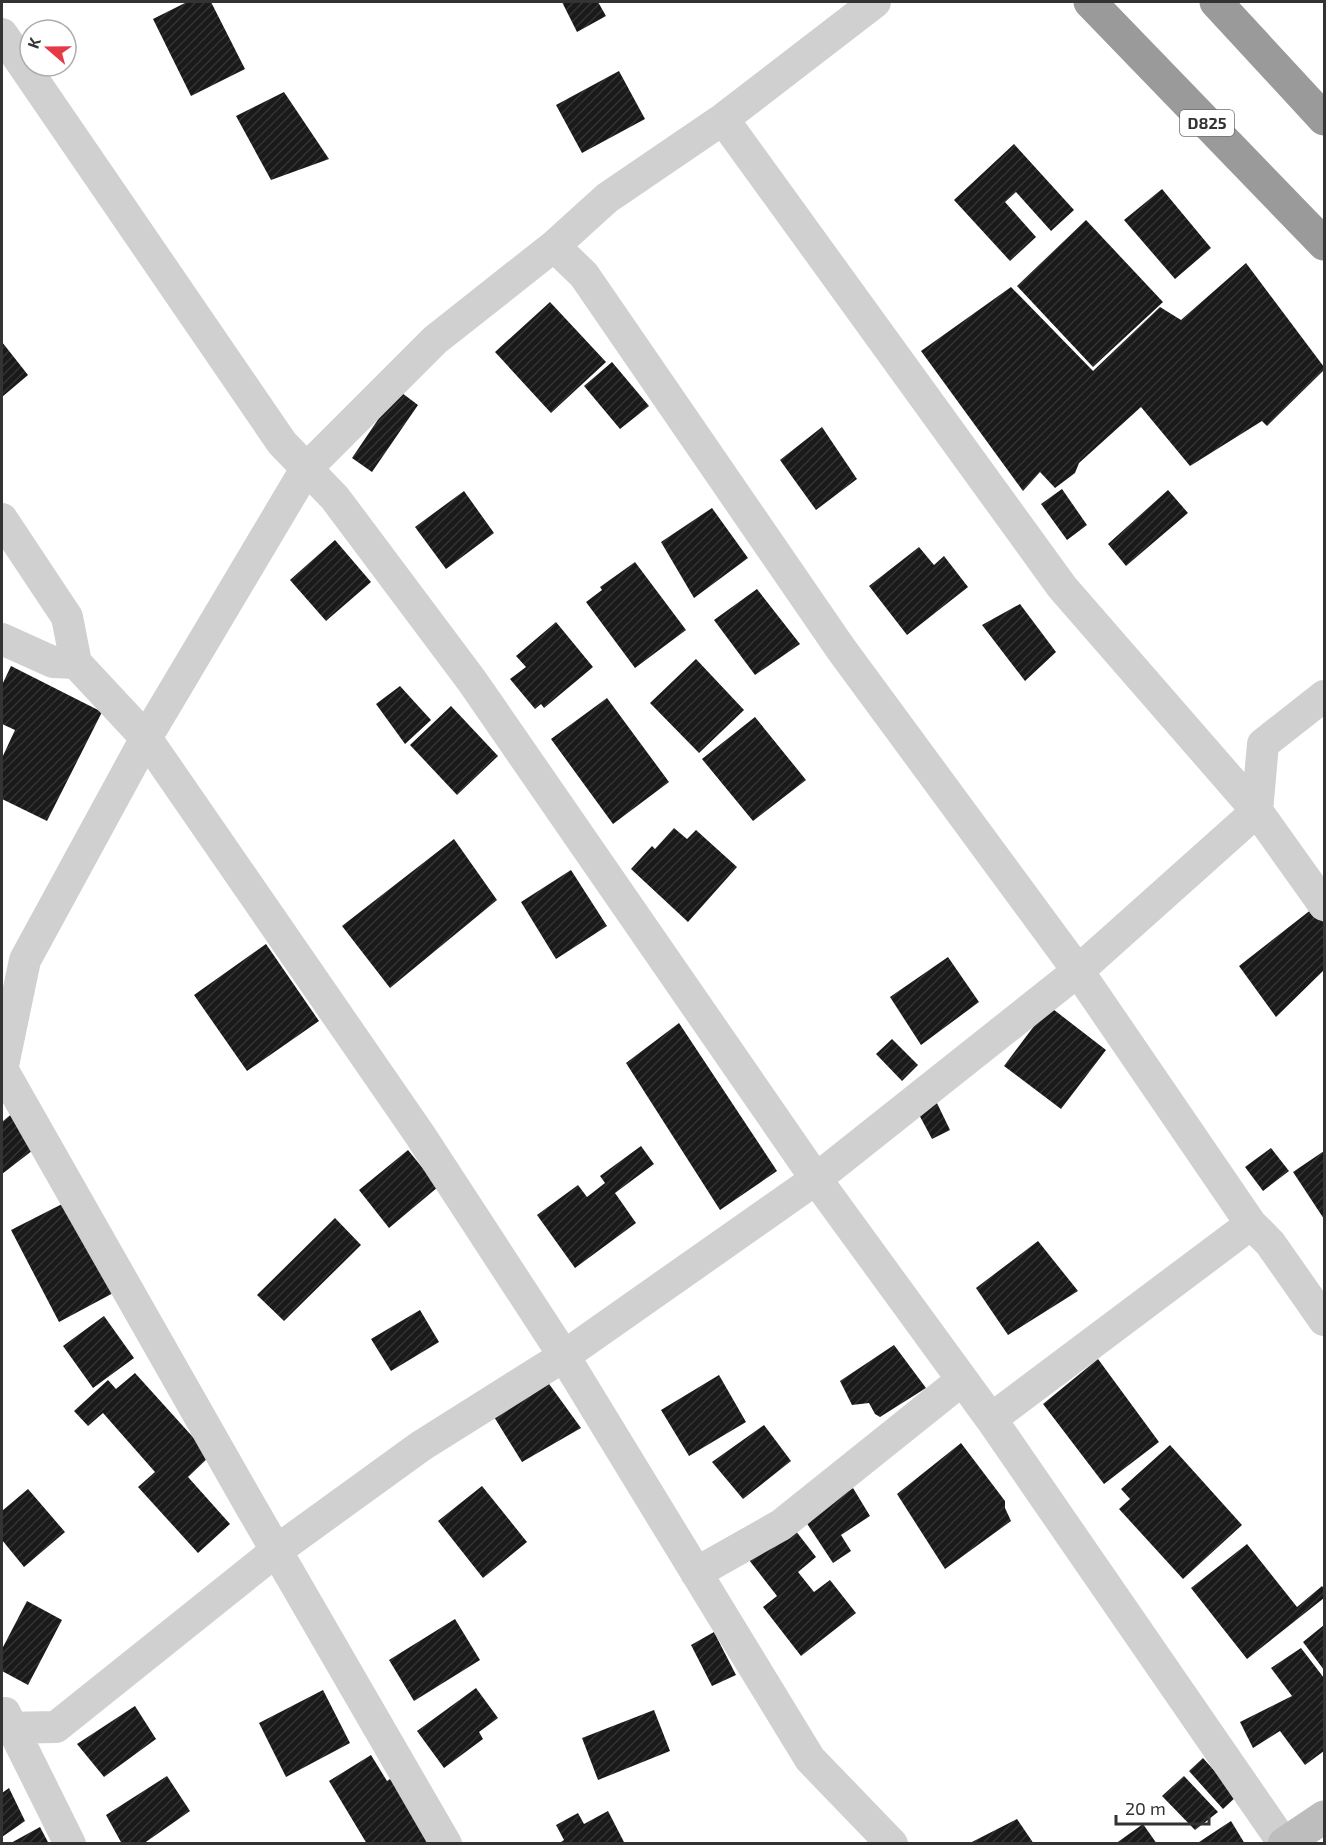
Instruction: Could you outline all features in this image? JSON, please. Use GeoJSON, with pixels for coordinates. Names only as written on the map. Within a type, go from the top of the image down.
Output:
{"type":"FeatureCollection","features":[{"type":"Feature","properties":{"kind":"highway","name":"D825"},"geometry":{"type":"LineString","coordinates":[[1090,2],[1324,244]]}},
{"type":"Feature","properties":{"kind":"highway"},"geometry":{"type":"LineString","coordinates":[[1216,2],[1324,119]]}},
{"type":"Feature","properties":{"kind":"street"},"geometry":{"type":"LineString","coordinates":[[446,1844],[276,1551],[2,1069],[25,960],[146,738],[306,469],[435,340],[554,246],[607,198],[723,119],[875,2]]}},
{"type":"Feature","properties":{"kind":"street"},"geometry":{"type":"LineString","coordinates":[[2,34],[282,443],[335,498],[472,681],[816,1179],[991,1419],[1284,1844],[1324,1817]]}},
{"type":"Feature","properties":{"kind":"street"},"geometry":{"type":"LineString","coordinates":[[723,119],[1062,587],[1257,811],[1324,905]]}},
{"type":"Feature","properties":{"kind":"street"},"geometry":{"type":"LineString","coordinates":[[554,246],[584,275],[841,649],[1078,971],[1251,1224],[1270,1243],[1324,1320]]}},
{"type":"Feature","properties":{"kind":"street"},"geometry":{"type":"LineString","coordinates":[[2,519],[67,617],[76,663],[146,738],[420,1135],[564,1356],[810,1759],[892,1844]]}},
{"type":"Feature","properties":{"kind":"street"},"geometry":{"type":"LineString","coordinates":[[2,639],[53,662],[76,663]]}},
{"type":"Feature","properties":{"kind":"street"},"geometry":{"type":"LineString","coordinates":[[5,1721],[56,1727],[276,1551],[421,1446],[564,1356],[816,1179],[1078,971],[1257,811],[1263,744],[1324,696]]}},
{"type":"Feature","properties":{"kind":"street"},"geometry":{"type":"LineString","coordinates":[[991,1419],[1251,1224]]}},
{"type":"Feature","properties":{"kind":"street"},"geometry":{"type":"LineString","coordinates":[[696,1573],[781,1525],[962,1380]]}},
{"type":"Feature","properties":{"kind":"street"},"geometry":{"type":"LineString","coordinates":[[5,1721],[70,1844]]}},
{"type":"Feature","properties":{"kind":"building"},"geometry":{"type":"Polygon","coordinates":[[[187,2],[211,2],[245,69],[191,96],[153,19],[187,2]]]}},
{"type":"Feature","properties":{"kind":"building"},"geometry":{"type":"Polygon","coordinates":[[[562,2],[598,2],[606,16],[577,32],[562,2]]]}},
{"type":"Feature","properties":{"kind":"building"},"geometry":{"type":"Polygon","coordinates":[[[619,71],[645,119],[582,153],[556,105],[619,71]]]}},
{"type":"Feature","properties":{"kind":"building"},"geometry":{"type":"Polygon","coordinates":[[[284,92],[329,159],[271,180],[236,116],[284,92]]]}},
{"type":"Feature","properties":{"kind":"building"},"geometry":{"type":"Polygon","coordinates":[[[1014,144],[1074,210],[1051,231],[1016,192],[1005,202],[1036,237],[1010,261],[954,200],[1014,144]]]}},
{"type":"Feature","properties":{"kind":"building"},"geometry":{"type":"Polygon","coordinates":[[[1162,189],[1211,248],[1175,279],[1124,220],[1162,189]]]}},
{"type":"Feature","properties":{"kind":"building"},"geometry":{"type":"Polygon","coordinates":[[[1086,220],[1163,302],[1093,367],[1017,286],[1086,220]]]}},
{"type":"Feature","properties":{"kind":"building"},"geometry":{"type":"Polygon","coordinates":[[[1246,263],[1324,370],[1267,426],[1262,421],[1190,466],[1141,407],[1079,463],[1075,473],[1055,488],[1040,472],[1023,491],[921,351],[1011,287],[1093,371],[1160,307],[1181,320],[1246,263]]]}},
{"type":"Feature","properties":{"kind":"building"},"geometry":{"type":"Polygon","coordinates":[[[550,302],[606,362],[551,413],[495,352],[550,302]]]}},
{"type":"Feature","properties":{"kind":"building"},"geometry":{"type":"Polygon","coordinates":[[[2,342],[28,375],[2,397],[2,342]]]}},
{"type":"Feature","properties":{"kind":"building"},"geometry":{"type":"Polygon","coordinates":[[[612,362],[649,406],[620,429],[584,386],[612,362]]]}},
{"type":"Feature","properties":{"kind":"building"},"geometry":{"type":"Polygon","coordinates":[[[398,390],[418,405],[372,472],[352,458],[398,390]]]}},
{"type":"Feature","properties":{"kind":"building"},"geometry":{"type":"Polygon","coordinates":[[[822,427],[857,479],[816,510],[780,460],[822,427]]]}},
{"type":"Feature","properties":{"kind":"building"},"geometry":{"type":"Polygon","coordinates":[[[1062,489],[1087,525],[1067,540],[1041,504],[1062,489]]]}},
{"type":"Feature","properties":{"kind":"building"},"geometry":{"type":"Polygon","coordinates":[[[1168,490],[1188,513],[1126,566],[1108,544],[1168,490]]]}},
{"type":"Feature","properties":{"kind":"building"},"geometry":{"type":"Polygon","coordinates":[[[464,491],[494,533],[446,569],[415,527],[464,491]]]}},
{"type":"Feature","properties":{"kind":"building"},"geometry":{"type":"Polygon","coordinates":[[[712,508],[748,558],[694,598],[661,542],[712,508]]]}},
{"type":"Feature","properties":{"kind":"building"},"geometry":{"type":"Polygon","coordinates":[[[335,540],[371,582],[326,621],[290,580],[335,540]]]}},
{"type":"Feature","properties":{"kind":"building"},"geometry":{"type":"Polygon","coordinates":[[[919,547],[934,565],[944,556],[968,587],[907,635],[869,586],[919,547]]]}},
{"type":"Feature","properties":{"kind":"building"},"geometry":{"type":"Polygon","coordinates":[[[635,562],[686,630],[635,668],[586,602],[602,590],[600,587],[635,562]]]}},
{"type":"Feature","properties":{"kind":"building"},"geometry":{"type":"Polygon","coordinates":[[[757,589],[800,644],[755,675],[714,620],[757,589]]]}},
{"type":"Feature","properties":{"kind":"building"},"geometry":{"type":"Polygon","coordinates":[[[1020,604],[1056,652],[1025,681],[982,625],[1020,604]]]}},
{"type":"Feature","properties":{"kind":"building"},"geometry":{"type":"Polygon","coordinates":[[[556,622],[593,667],[544,708],[541,704],[535,709],[510,679],[526,667],[516,656],[556,622]]]}},
{"type":"Feature","properties":{"kind":"building"},"geometry":{"type":"Polygon","coordinates":[[[696,659],[744,710],[699,753],[650,703],[696,659]]]}},
{"type":"Feature","properties":{"kind":"building"},"geometry":{"type":"Polygon","coordinates":[[[11,666],[102,712],[47,821],[2,799],[2,758],[15,730],[2,724],[2,685],[11,666]]]}},
{"type":"Feature","properties":{"kind":"building"},"geometry":{"type":"Polygon","coordinates":[[[400,686],[431,720],[405,744],[376,704],[400,686]]]}},
{"type":"Feature","properties":{"kind":"building"},"geometry":{"type":"Polygon","coordinates":[[[607,698],[669,782],[613,824],[551,739],[607,698]]]}},
{"type":"Feature","properties":{"kind":"building"},"geometry":{"type":"Polygon","coordinates":[[[451,706],[498,756],[457,795],[410,745],[451,706]]]}},
{"type":"Feature","properties":{"kind":"building"},"geometry":{"type":"Polygon","coordinates":[[[755,717],[806,780],[753,821],[702,759],[755,717]]]}},
{"type":"Feature","properties":{"kind":"building"},"geometry":{"type":"Polygon","coordinates":[[[674,828],[687,839],[696,830],[737,867],[688,922],[631,869],[652,846],[655,849],[674,828]]]}},
{"type":"Feature","properties":{"kind":"building"},"geometry":{"type":"Polygon","coordinates":[[[454,839],[497,900],[390,988],[342,926],[454,839]]]}},
{"type":"Feature","properties":{"kind":"building"},"geometry":{"type":"Polygon","coordinates":[[[571,870],[607,926],[556,959],[521,902],[571,870]]]}},
{"type":"Feature","properties":{"kind":"building"},"geometry":{"type":"Polygon","coordinates":[[[1312,909],[1324,923],[1324,970],[1276,1017],[1239,966],[1312,909]]]}},
{"type":"Feature","properties":{"kind":"building"},"geometry":{"type":"Polygon","coordinates":[[[266,944],[319,1021],[247,1071],[194,995],[266,944]]]}},
{"type":"Feature","properties":{"kind":"building"},"geometry":{"type":"Polygon","coordinates":[[[948,957],[979,1002],[921,1045],[890,997],[948,957]]]}},
{"type":"Feature","properties":{"kind":"building"},"geometry":{"type":"Polygon","coordinates":[[[1049,1006],[1106,1050],[1061,1109],[1004,1066],[1049,1006]]]}},
{"type":"Feature","properties":{"kind":"building"},"geometry":{"type":"Polygon","coordinates":[[[679,1023],[777,1171],[720,1210],[626,1063],[679,1023]]]}},
{"type":"Feature","properties":{"kind":"building"},"geometry":{"type":"Polygon","coordinates":[[[892,1039],[918,1065],[902,1081],[876,1054],[892,1039]]]}},
{"type":"Feature","properties":{"kind":"building"},"geometry":{"type":"Polygon","coordinates":[[[935,1099],[950,1130],[932,1139],[916,1109],[935,1099]]]}},
{"type":"Feature","properties":{"kind":"building"},"geometry":{"type":"Polygon","coordinates":[[[15,1111],[37,1147],[2,1174],[2,1122],[15,1111]]]}},
{"type":"Feature","properties":{"kind":"building"},"geometry":{"type":"Polygon","coordinates":[[[641,1146],[654,1164],[615,1193],[636,1223],[575,1268],[537,1215],[578,1185],[587,1197],[605,1183],[600,1176],[641,1146]]]}},
{"type":"Feature","properties":{"kind":"building"},"geometry":{"type":"Polygon","coordinates":[[[1271,1148],[1289,1171],[1263,1191],[1245,1167],[1271,1148]]]}},
{"type":"Feature","properties":{"kind":"building"},"geometry":{"type":"Polygon","coordinates":[[[408,1150],[438,1187],[389,1228],[359,1190],[408,1150]]]}},
{"type":"Feature","properties":{"kind":"building"},"geometry":{"type":"Polygon","coordinates":[[[1324,1151],[1324,1219],[1293,1172],[1324,1151]]]}},
{"type":"Feature","properties":{"kind":"building"},"geometry":{"type":"Polygon","coordinates":[[[70,1200],[117,1291],[59,1322],[11,1230],[70,1200]]]}},
{"type":"Feature","properties":{"kind":"building"},"geometry":{"type":"Polygon","coordinates":[[[335,1218],[361,1245],[284,1321],[257,1295],[335,1218]]]}},
{"type":"Feature","properties":{"kind":"building"},"geometry":{"type":"Polygon","coordinates":[[[1038,1241],[1078,1291],[1008,1335],[976,1288],[1038,1241]]]}},
{"type":"Feature","properties":{"kind":"building"},"geometry":{"type":"Polygon","coordinates":[[[420,1310],[439,1342],[391,1371],[371,1339],[420,1310]]]}},
{"type":"Feature","properties":{"kind":"building"},"geometry":{"type":"Polygon","coordinates":[[[104,1316],[134,1358],[93,1388],[63,1346],[104,1316]]]}},
{"type":"Feature","properties":{"kind":"building"},"geometry":{"type":"Polygon","coordinates":[[[894,1345],[926,1388],[880,1417],[875,1414],[869,1403],[852,1405],[840,1381],[894,1345]]]}},
{"type":"Feature","properties":{"kind":"building"},"geometry":{"type":"Polygon","coordinates":[[[1098,1359],[1159,1442],[1104,1484],[1043,1404],[1098,1359]]]}},
{"type":"Feature","properties":{"kind":"building"},"geometry":{"type":"Polygon","coordinates":[[[135,1373],[210,1456],[188,1477],[230,1524],[198,1553],[138,1487],[155,1472],[103,1413],[88,1426],[74,1411],[108,1380],[116,1389],[135,1373]]]}},
{"type":"Feature","properties":{"kind":"building"},"geometry":{"type":"Polygon","coordinates":[[[719,1375],[746,1422],[689,1456],[661,1410],[719,1375]]]}},
{"type":"Feature","properties":{"kind":"building"},"geometry":{"type":"Polygon","coordinates":[[[544,1377],[581,1428],[522,1462],[491,1412],[544,1377]]]}},
{"type":"Feature","properties":{"kind":"building"},"geometry":{"type":"Polygon","coordinates":[[[764,1425],[791,1461],[743,1499],[712,1462],[764,1425]]]}},
{"type":"Feature","properties":{"kind":"building"},"geometry":{"type":"Polygon","coordinates":[[[961,1443],[1005,1501],[1005,1508],[1011,1521],[945,1569],[897,1494],[961,1443]]]}},
{"type":"Feature","properties":{"kind":"building"},"geometry":{"type":"Polygon","coordinates":[[[1170,1445],[1242,1525],[1183,1579],[1119,1509],[1130,1499],[1121,1489],[1170,1445]]]}},
{"type":"Feature","properties":{"kind":"building"},"geometry":{"type":"Polygon","coordinates":[[[482,1486],[527,1542],[483,1578],[438,1521],[482,1486]]]}},
{"type":"Feature","properties":{"kind":"building"},"geometry":{"type":"Polygon","coordinates":[[[853,1488],[870,1516],[841,1535],[851,1551],[833,1563],[804,1519],[853,1488]]]}},
{"type":"Feature","properties":{"kind":"building"},"geometry":{"type":"Polygon","coordinates":[[[28,1489],[65,1532],[24,1567],[2,1540],[2,1511],[28,1489]]]}},
{"type":"Feature","properties":{"kind":"building"},"geometry":{"type":"Polygon","coordinates":[[[792,1526],[816,1557],[798,1572],[814,1592],[830,1580],[856,1613],[801,1656],[763,1607],[777,1596],[749,1560],[792,1526]]]}},
{"type":"Feature","properties":{"kind":"building"},"geometry":{"type":"Polygon","coordinates":[[[1247,1544],[1297,1607],[1322,1586],[1324,1598],[1247,1659],[1191,1588],[1247,1544]]]}},
{"type":"Feature","properties":{"kind":"building"},"geometry":{"type":"Polygon","coordinates":[[[27,1601],[62,1620],[28,1685],[2,1671],[2,1649],[27,1601]]]}},
{"type":"Feature","properties":{"kind":"building"},"geometry":{"type":"Polygon","coordinates":[[[455,1619],[480,1660],[414,1701],[389,1660],[455,1619]]]}},
{"type":"Feature","properties":{"kind":"building"},"geometry":{"type":"Polygon","coordinates":[[[1324,1625],[1324,1670],[1303,1642],[1324,1625]]]}},
{"type":"Feature","properties":{"kind":"building"},"geometry":{"type":"Polygon","coordinates":[[[714,1632],[736,1675],[712,1686],[691,1645],[714,1632]]]}},
{"type":"Feature","properties":{"kind":"building"},"geometry":{"type":"Polygon","coordinates":[[[1301,1648],[1324,1678],[1324,1751],[1305,1765],[1280,1731],[1253,1748],[1240,1722],[1292,1696],[1271,1668],[1301,1648]]]}},
{"type":"Feature","properties":{"kind":"building"},"geometry":{"type":"Polygon","coordinates":[[[476,1688],[498,1718],[479,1732],[483,1739],[444,1768],[417,1731],[476,1688]]]}},
{"type":"Feature","properties":{"kind":"building"},"geometry":{"type":"Polygon","coordinates":[[[323,1690],[350,1743],[286,1777],[259,1723],[323,1690]]]}},
{"type":"Feature","properties":{"kind":"building"},"geometry":{"type":"Polygon","coordinates":[[[135,1706],[156,1739],[104,1777],[77,1744],[135,1706]]]}},
{"type":"Feature","properties":{"kind":"building"},"geometry":{"type":"Polygon","coordinates":[[[654,1710],[670,1751],[598,1780],[582,1738],[654,1710]]]}},
{"type":"Feature","properties":{"kind":"building"},"geometry":{"type":"Polygon","coordinates":[[[371,1755],[387,1781],[393,1777],[433,1844],[367,1844],[329,1781],[371,1755]]]}},
{"type":"Feature","properties":{"kind":"building"},"geometry":{"type":"Polygon","coordinates":[[[1203,1758],[1237,1796],[1223,1809],[1189,1771],[1203,1758]]]}},
{"type":"Feature","properties":{"kind":"building"},"geometry":{"type":"Polygon","coordinates":[[[167,1776],[190,1811],[143,1844],[122,1844],[106,1815],[167,1776]]]}},
{"type":"Feature","properties":{"kind":"building"},"geometry":{"type":"Polygon","coordinates":[[[1184,1776],[1218,1812],[1195,1830],[1162,1796],[1184,1776]]]}},
{"type":"Feature","properties":{"kind":"building"},"geometry":{"type":"Polygon","coordinates":[[[9,1788],[25,1821],[2,1837],[2,1793],[9,1788]]]}},
{"type":"Feature","properties":{"kind":"building"},"geometry":{"type":"Polygon","coordinates":[[[608,1811],[625,1844],[558,1844],[564,1840],[556,1825],[578,1813],[584,1824],[608,1811]]]}},
{"type":"Feature","properties":{"kind":"building"},"geometry":{"type":"Polygon","coordinates":[[[1017,1819],[1034,1844],[968,1844],[1017,1819]]]}},
{"type":"Feature","properties":{"kind":"building"},"geometry":{"type":"Polygon","coordinates":[[[1231,1821],[1245,1844],[1196,1844],[1231,1821]]]}},
{"type":"Feature","properties":{"kind":"building"},"geometry":{"type":"Polygon","coordinates":[[[1143,1824],[1157,1844],[1115,1844],[1143,1824]]]}},
{"type":"Feature","properties":{"kind":"building"},"geometry":{"type":"Polygon","coordinates":[[[40,1827],[49,1844],[9,1844],[40,1827]]]}}]}
